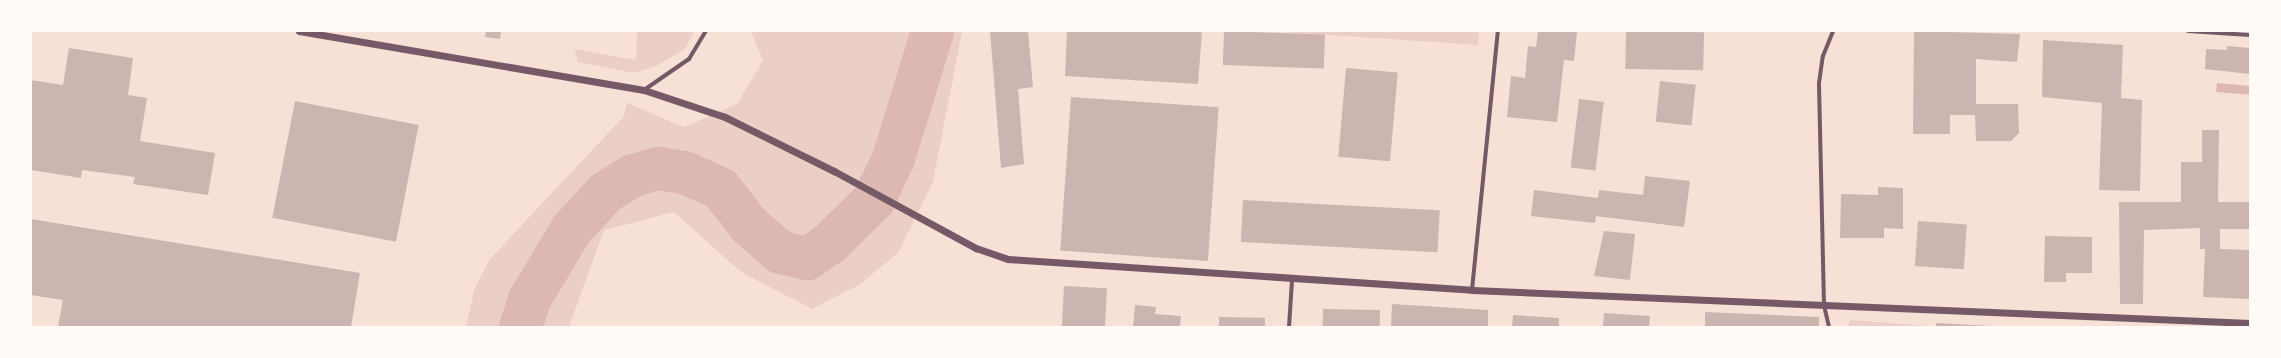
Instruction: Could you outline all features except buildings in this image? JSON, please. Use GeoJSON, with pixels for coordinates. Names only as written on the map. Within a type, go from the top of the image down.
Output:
{"type":"FeatureCollection","features":[{"type":"Feature","properties":{"kind":"street"},"geometry":{"type":"LineString","coordinates":[[299,31],[644,90],[725,117],[834,171],[913,216],[976,248],[1008,259],[1292,280],[1472,290],[2250,323]]}},
{"type":"Feature","properties":{"kind":"street"},"geometry":{"type":"LineString","coordinates":[[644,90],[689,59],[706,31]]}},
{"type":"Feature","properties":{"kind":"street"},"geometry":{"type":"LineString","coordinates":[[1472,290],[1498,31]]}},
{"type":"Feature","properties":{"kind":"street"},"geometry":{"type":"LineString","coordinates":[[1829,327],[1824,306],[1819,83],[1823,56],[1833,31]]}},
{"type":"Feature","properties":{"kind":"street"},"geometry":{"type":"LineString","coordinates":[[2188,31],[2250,35]]}},
{"type":"Feature","properties":{"kind":"street"},"geometry":{"type":"LineString","coordinates":[[1289,327],[1292,280]]}},
{"type":"Feature","properties":{"kind":"shaded area"},"geometry":{"type":"Polygon","coordinates":[[[637,31],[694,31],[685,49],[656,66],[633,73],[578,62],[574,49],[636,60],[637,31]]]}},
{"type":"Feature","properties":{"kind":"shaded area"},"geometry":{"type":"Polygon","coordinates":[[[751,31],[962,31],[933,182],[898,253],[859,285],[812,309],[741,272],[674,212],[604,230],[569,327],[466,327],[474,290],[490,259],[624,116],[627,103],[684,127],[737,104],[763,60],[751,31]]]}},
{"type":"Feature","properties":{"kind":"shaded area"},"geometry":{"type":"Polygon","coordinates":[[[1269,31],[1479,31],[1478,45],[1269,31]]]}},
{"type":"Feature","properties":{"kind":"shaded area"},"geometry":{"type":"Polygon","coordinates":[[[2217,83],[2250,86],[2249,95],[2216,92],[2217,83]]]}},
{"type":"Feature","properties":{"kind":"shaded area"},"geometry":{"type":"Polygon","coordinates":[[[1850,320],[1926,326],[1926,327],[1848,327],[1850,320]]]}},
{"type":"Feature","properties":{"kind":"waterway"},"geometry":{"type":"LineString","coordinates":[[520,327],[529,299],[571,229],[605,192],[631,176],[658,168],[684,172],[720,188],[748,224],[780,252],[807,258],[829,243],[873,200],[893,158],[932,31]]}}]}
